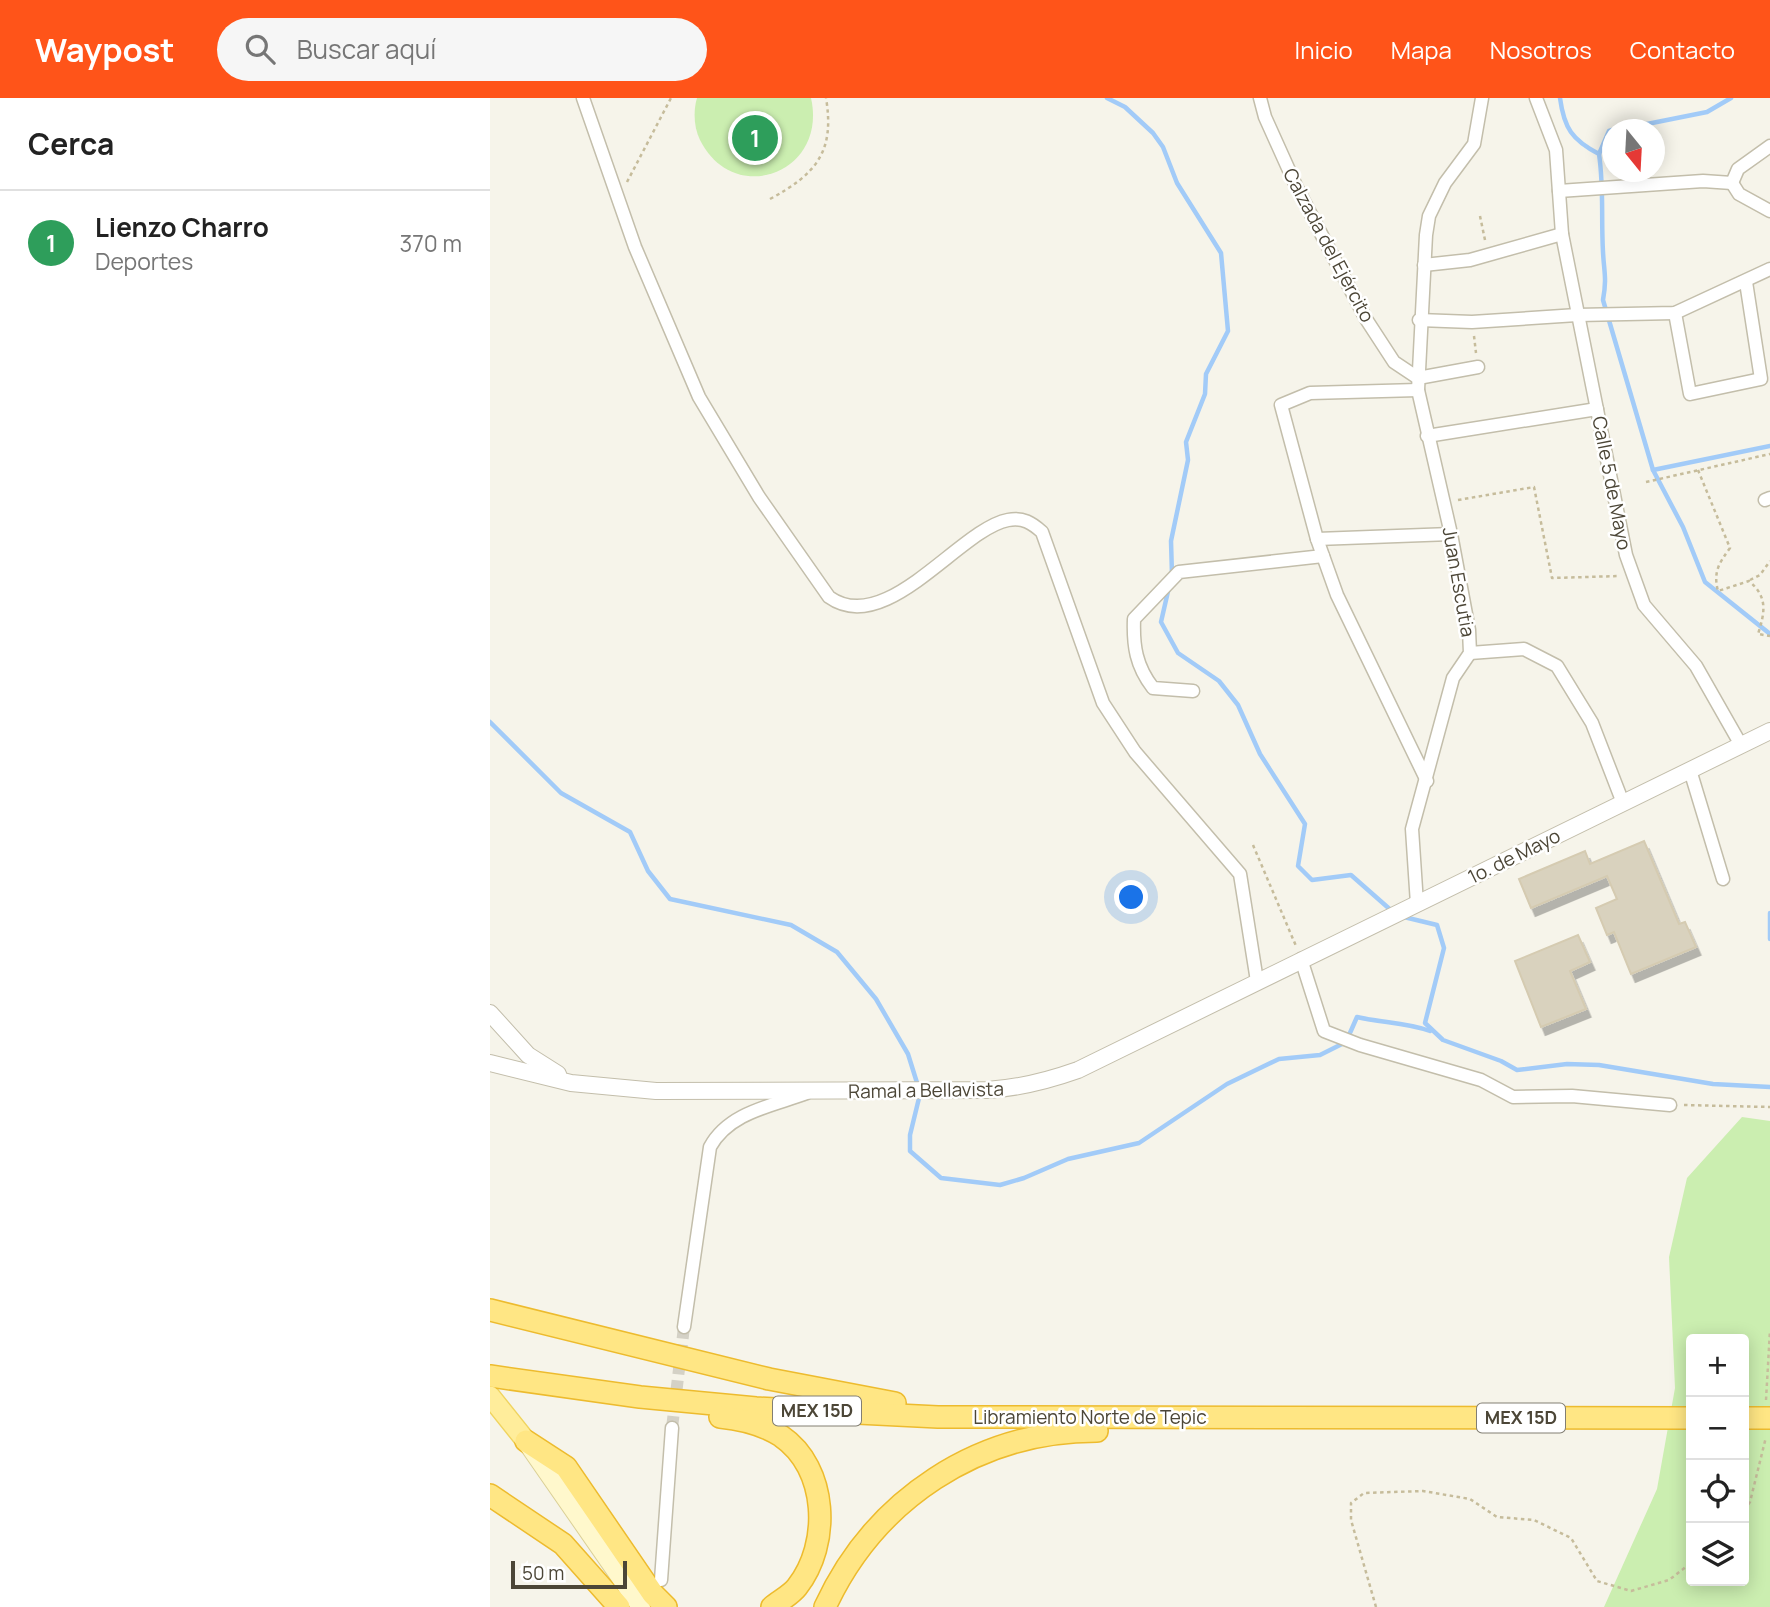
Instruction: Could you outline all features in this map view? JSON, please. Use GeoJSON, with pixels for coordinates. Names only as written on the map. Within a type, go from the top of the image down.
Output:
{"type":"FeatureCollection","features":[{"type":"Feature","properties":{"kind":"highway"},"geometry":{"type":"LineString","coordinates":[[490,1310],[769,1379],[889,1402],[1047,1407],[1063,1417]]}},
{"type":"Feature","properties":{"kind":"highway","name":"Libramiento Norte de Tepic"},"geometry":{"type":"LineString","coordinates":[[490,1376],[755,1408],[938,1416],[1686,1418]]}},
{"type":"Feature","properties":{"kind":"highway"},"geometry":{"type":"LineString","coordinates":[[573,1388],[595,1405],[740,1419],[781,1436],[808,1466],[821,1505],[816,1549],[797,1587],[772,1607]]}},
{"type":"Feature","properties":{"kind":"highway"},"geometry":{"type":"LineString","coordinates":[[1749,1418],[1767,1418]]}},
{"type":"Feature","properties":{"kind":"highway"},"geometry":{"type":"LineString","coordinates":[[825,1607],[836,1582],[863,1544],[900,1503],[955,1464],[1011,1441],[1076,1431],[1322,1433],[1351,1419]]}},
{"type":"Feature","properties":{"kind":"highway"},"geometry":{"type":"LineString","coordinates":[[526,1441],[566,1467],[646,1585],[666,1607]]}},
{"type":"Feature","properties":{"kind":"highway"},"geometry":{"type":"LineString","coordinates":[[490,1494],[563,1544],[619,1607]]}},
{"type":"Feature","properties":{"kind":"main road"},"geometry":{"type":"LineString","coordinates":[[490,1396],[526,1441],[641,1607]]}},
{"type":"Feature","properties":{"kind":"street"},"geometry":{"type":"LineString","coordinates":[[583,98],[617,201],[699,397],[760,497],[829,597],[841,606],[860,607],[892,594],[934,570],[989,528],[1008,520],[1029,521],[1042,532],[1103,703],[1135,752],[1240,874],[1257,981]]}},
{"type":"Feature","properties":{"kind":"street","name":"Calzada del Ejército"},"geometry":{"type":"LineString","coordinates":[[1260,98],[1265,117],[1297,188],[1366,319],[1394,362],[1418,384]]}},
{"type":"Feature","properties":{"kind":"street","name":"Juan Escutia"},"geometry":{"type":"LineString","coordinates":[[1417,904],[1412,829],[1453,678],[1470,653],[1469,630],[1451,534],[1427,436],[1418,384],[1419,320],[1429,216],[1445,183],[1474,144],[1482,98]]}},
{"type":"Feature","properties":{"kind":"street","name":"Calle 5 de Mayo"},"geometry":{"type":"LineString","coordinates":[[1536,98],[1556,150],[1563,234],[1626,555],[1644,605],[1756,738]]}},
{"type":"Feature","properties":{"kind":"street"},"geometry":{"type":"LineString","coordinates":[[1732,183],[1738,169],[1770,146]]}},
{"type":"Feature","properties":{"kind":"street"},"geometry":{"type":"LineString","coordinates":[[1559,191],[1703,181],[1732,183]]}},
{"type":"Feature","properties":{"kind":"street"},"geometry":{"type":"LineString","coordinates":[[1732,183],[1739,194],[1770,211]]}},
{"type":"Feature","properties":{"kind":"street"},"geometry":{"type":"LineString","coordinates":[[1424,265],[1488,255],[1563,234]]}},
{"type":"Feature","properties":{"kind":"street"},"geometry":{"type":"LineString","coordinates":[[1419,320],[1472,322],[1577,315],[1675,313],[1770,269]]}},
{"type":"Feature","properties":{"kind":"street"},"geometry":{"type":"LineString","coordinates":[[1675,313],[1690,394],[1761,379],[1746,282]]}},
{"type":"Feature","properties":{"kind":"street"},"geometry":{"type":"LineString","coordinates":[[1427,780],[1337,595],[1317,540],[1281,405],[1310,393],[1418,384],[1478,367]]}},
{"type":"Feature","properties":{"kind":"street"},"geometry":{"type":"LineString","coordinates":[[1427,436],[1597,409]]}},
{"type":"Feature","properties":{"kind":"street"},"geometry":{"type":"LineString","coordinates":[[1317,540],[1451,534]]}},
{"type":"Feature","properties":{"kind":"street"},"geometry":{"type":"LineString","coordinates":[[1193,691],[1153,688],[1142,674],[1133,647],[1134,619],[1179,572],[1322,556]]}},
{"type":"Feature","properties":{"kind":"street"},"geometry":{"type":"LineString","coordinates":[[1470,653],[1524,649],[1557,666],[1592,723],[1623,803]]}},
{"type":"Feature","properties":{"kind":"street","name":"1o. de Mayo"},"geometry":{"type":"LineString","coordinates":[[1257,981],[1756,738]]}},
{"type":"Feature","properties":{"kind":"street"},"geometry":{"type":"LineString","coordinates":[[1690,770],[1723,879]]}},
{"type":"Feature","properties":{"kind":"street"},"geometry":{"type":"LineString","coordinates":[[1301,959],[1324,1031],[1360,1045],[1481,1080],[1513,1097],[1572,1096],[1670,1105]]}},
{"type":"Feature","properties":{"kind":"street","name":"Ramal a Bellavista"},"geometry":{"type":"LineString","coordinates":[[490,1063],[571,1083],[656,1091],[938,1091],[1018,1088],[1077,1070],[1257,981]]}},
{"type":"Feature","properties":{"kind":"street"},"geometry":{"type":"LineString","coordinates":[[490,1013],[528,1055],[571,1083]]}},
{"type":"Feature","properties":{"kind":"street"},"geometry":{"type":"LineString","coordinates":[[684,1327],[710,1147],[719,1130],[737,1118],[814,1091]]}},
{"type":"Feature","properties":{"kind":"street"},"geometry":{"type":"LineString","coordinates":[[661,1580],[672,1429]]}},
{"type":"Feature","properties":{"kind":"path"},"geometry":{"type":"LineString","coordinates":[[617,201],[671,98]]}},
{"type":"Feature","properties":{"kind":"path"},"geometry":{"type":"LineString","coordinates":[[770,198],[800,183],[822,156],[830,123],[826,98]]}},
{"type":"Feature","properties":{"kind":"path"},"geometry":{"type":"LineString","coordinates":[[1480,216],[1488,255]]}},
{"type":"Feature","properties":{"kind":"path"},"geometry":{"type":"LineString","coordinates":[[1472,322],[1478,367]]}},
{"type":"Feature","properties":{"kind":"path"},"geometry":{"type":"LineString","coordinates":[[1646,482],[1770,454]]}},
{"type":"Feature","properties":{"kind":"path"},"geometry":{"type":"LineString","coordinates":[[1698,470],[1730,548],[1717,565],[1715,579],[1718,591],[1760,575],[1770,561]]}},
{"type":"Feature","properties":{"kind":"path"},"geometry":{"type":"LineString","coordinates":[[1444,502],[1534,487],[1552,578],[1633,575]]}},
{"type":"Feature","properties":{"kind":"path"},"geometry":{"type":"LineString","coordinates":[[1749,581],[1761,591],[1766,611],[1758,634],[1770,636]]}},
{"type":"Feature","properties":{"kind":"path"},"geometry":{"type":"LineString","coordinates":[[1253,845],[1301,959]]}},
{"type":"Feature","properties":{"kind":"path"},"geometry":{"type":"LineString","coordinates":[[1670,1105],[1770,1107]]}},
{"type":"Feature","properties":{"kind":"path"},"geometry":{"type":"LineString","coordinates":[[1749,1503],[1760,1468],[1767,1418],[1770,1330]]}},
{"type":"Feature","properties":{"kind":"path"},"geometry":{"type":"LineString","coordinates":[[1376,1607],[1352,1520],[1351,1503],[1364,1493],[1423,1491],[1470,1499],[1497,1517],[1534,1520],[1571,1538],[1597,1581],[1631,1591],[1669,1580],[1686,1567]]}},
{"type":"Feature","properties":{"kind":"green space"},"geometry":{"type":"Polygon","coordinates":[[[697,98],[811,98],[813,124],[806,146],[792,162],[775,173],[755,176],[734,173],[715,161],[700,140],[695,119],[697,98]]]}},
{"type":"Feature","properties":{"kind":"green space"},"geometry":{"type":"Polygon","coordinates":[[[1742,1117],[1770,1121],[1770,1607],[1604,1607],[1657,1489],[1675,1388],[1669,1257],[1687,1178],[1742,1117]]]}},
{"type":"Feature","properties":{"kind":"building"},"geometry":{"type":"Polygon","coordinates":[[[1644,841],[1679,924],[1685,922],[1696,947],[1631,974],[1614,932],[1607,935],[1596,908],[1617,899],[1607,876],[1531,908],[1519,879],[1585,851],[1590,864],[1644,841]]]}},
{"type":"Feature","properties":{"kind":"building"},"geometry":{"type":"Polygon","coordinates":[[[1578,935],[1590,962],[1570,971],[1586,1009],[1541,1027],[1515,961],[1578,935]]]}},
{"type":"Feature","properties":{"kind":"waterway"},"geometry":{"type":"LineString","coordinates":[[1107,98],[1125,107],[1153,133],[1163,147],[1177,183],[1221,253],[1228,331],[1206,374],[1205,394],[1186,442],[1188,460],[1171,541],[1172,575]]}},
{"type":"Feature","properties":{"kind":"waterway"},"geometry":{"type":"LineString","coordinates":[[1560,98],[1571,132],[1582,144],[1599,154],[1605,280],[1603,300],[1653,470],[1683,527],[1705,582],[1770,634]]}},
{"type":"Feature","properties":{"kind":"waterway"},"geometry":{"type":"LineString","coordinates":[[1665,120],[1707,112],[1731,98]]}},
{"type":"Feature","properties":{"kind":"waterway"},"geometry":{"type":"LineString","coordinates":[[1599,154],[1602,147]]}},
{"type":"Feature","properties":{"kind":"waterway"},"geometry":{"type":"LineString","coordinates":[[1653,470],[1770,446]]}},
{"type":"Feature","properties":{"kind":"waterway"},"geometry":{"type":"LineString","coordinates":[[1169,587],[1161,622],[1178,653],[1219,681],[1238,705],[1260,754],[1305,824],[1298,866],[1312,880],[1351,875],[1393,912]]}},
{"type":"Feature","properties":{"kind":"waterway"},"geometry":{"type":"LineString","coordinates":[[490,722],[561,793],[630,832],[648,871],[670,899],[791,925],[837,952],[876,999],[908,1054],[918,1086]]}},
{"type":"Feature","properties":{"kind":"waterway"},"geometry":{"type":"LineString","coordinates":[[1770,913],[1770,939]]}},
{"type":"Feature","properties":{"kind":"waterway"},"geometry":{"type":"LineString","coordinates":[[1404,917],[1437,925],[1444,948],[1425,1023],[1443,1040],[1501,1061],[1517,1070],[1567,1064],[1599,1065],[1713,1084],[1770,1087]]}},
{"type":"Feature","properties":{"kind":"waterway"},"geometry":{"type":"LineString","coordinates":[[920,1094],[910,1135],[910,1151],[941,1178],[1000,1185],[1068,1159],[1139,1143],[1227,1084],[1279,1059],[1320,1055],[1346,1042],[1357,1017],[1430,1031]]}},
{"type":"Feature","properties":{"kind":"tunnel"},"geometry":{"type":"LineString","coordinates":[[672,1428],[684,1327]]}},
{"type":"Feature","properties":{"kind":"place","name":"Lienzo Charro"},"geometry":{"type":"Point","coordinates":[755,138]}}]}
